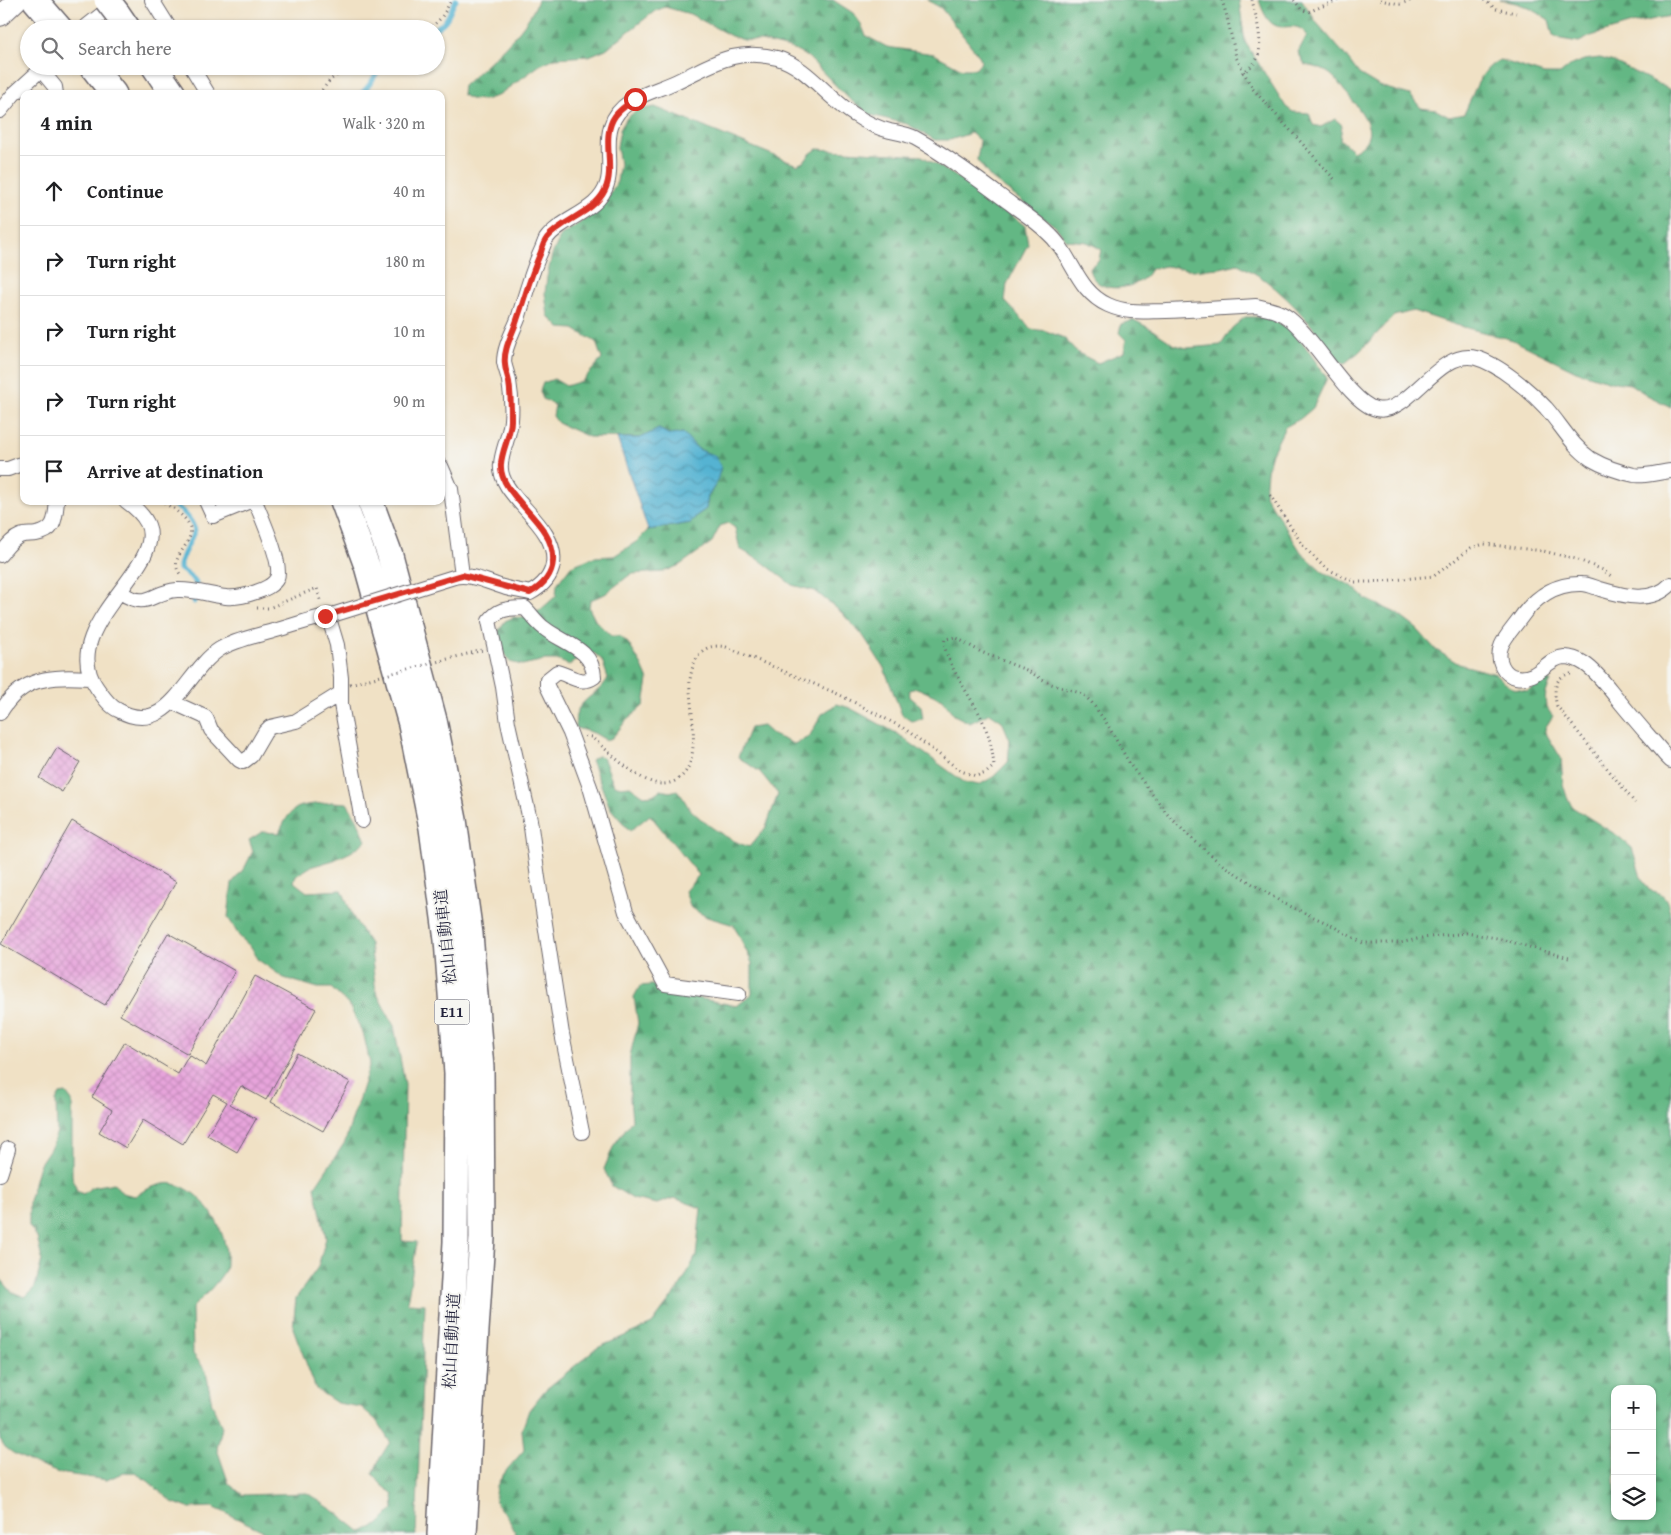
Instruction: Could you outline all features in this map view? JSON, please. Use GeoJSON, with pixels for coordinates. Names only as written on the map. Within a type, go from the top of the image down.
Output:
{"type":"FeatureCollection","features":[{"type":"Feature","properties":{"kind":"highway"},"geometry":{"type":"LineString","coordinates":[[35,0],[52,20]]}},
{"type":"Feature","properties":{"kind":"highway"},"geometry":{"type":"LineString","coordinates":[[99,75],[111,90]]}},
{"type":"Feature","properties":{"kind":"highway"},"geometry":{"type":"LineString","coordinates":[[160,75],[170,90]]}},
{"type":"Feature","properties":{"kind":"highway","name":"松山自動車道"},"geometry":{"type":"LineString","coordinates":[[344,505],[367,566],[410,724],[432,828],[447,940],[457,1073],[456,1242],[440,1535]]}},
{"type":"Feature","properties":{"kind":"highway","name":"松山自動車道"},"geometry":{"type":"LineString","coordinates":[[371,505],[390,555],[434,720],[454,820],[470,934],[481,1068],[482,1238],[464,1535]]}},
{"type":"Feature","properties":{"kind":"main road"},"geometry":{"type":"LineString","coordinates":[[0,16],[18,0]]}},
{"type":"Feature","properties":{"kind":"street"},"geometry":{"type":"LineString","coordinates":[[152,0],[164,20]]}},
{"type":"Feature","properties":{"kind":"street"},"geometry":{"type":"LineString","coordinates":[[100,20],[118,10]]}},
{"type":"Feature","properties":{"kind":"street"},"geometry":{"type":"LineString","coordinates":[[131,505],[147,523],[150,540],[142,557],[94,630],[89,644],[88,660],[90,678],[114,708],[126,715],[141,719],[154,716],[172,702],[210,656],[218,650],[239,641],[458,576],[530,593],[539,588],[549,577],[553,567],[554,555],[550,542],[539,524],[501,476],[501,463],[511,422],[509,382],[504,363],[530,279],[546,239],[563,224],[597,201],[604,192],[609,180],[608,151],[610,130],[614,116],[635,99],[729,56],[765,56],[794,65],[855,116],[878,127],[906,134],[942,155],[1036,222],[1051,235],[1082,284],[1093,297],[1109,306],[1136,313],[1256,306],[1275,310],[1290,319],[1303,331],[1345,385],[1363,403],[1377,410],[1392,407],[1404,400],[1441,367],[1457,359],[1474,357],[1489,362],[1532,395],[1546,409],[1574,444],[1591,459],[1617,470],[1636,475],[1671,471]]}},
{"type":"Feature","properties":{"kind":"street"},"geometry":{"type":"LineString","coordinates":[[0,111],[14,94],[35,75]]}},
{"type":"Feature","properties":{"kind":"street"},"geometry":{"type":"LineString","coordinates":[[47,75],[55,90]]}},
{"type":"Feature","properties":{"kind":"street"},"geometry":{"type":"LineString","coordinates":[[196,75],[206,90]]}},
{"type":"Feature","properties":{"kind":"street"},"geometry":{"type":"LineString","coordinates":[[0,468],[8,469],[20,464]]}},
{"type":"Feature","properties":{"kind":"street"},"geometry":{"type":"LineString","coordinates":[[445,475],[451,489],[458,576]]}},
{"type":"Feature","properties":{"kind":"street"},"geometry":{"type":"LineString","coordinates":[[0,555],[19,536],[44,533],[50,529],[53,524],[56,505]]}},
{"type":"Feature","properties":{"kind":"street"},"geometry":{"type":"LineString","coordinates":[[208,505],[213,516],[240,505]]}},
{"type":"Feature","properties":{"kind":"street"},"geometry":{"type":"LineString","coordinates":[[120,592],[131,599],[141,602],[166,592],[177,590],[237,597],[248,595],[271,585],[277,578],[278,567],[257,505]]}},
{"type":"Feature","properties":{"kind":"street"},"geometry":{"type":"LineString","coordinates":[[1671,584],[1659,594],[1638,597],[1584,584],[1566,585],[1547,593],[1529,605],[1499,650],[1503,669],[1511,676],[1526,678],[1562,657],[1576,659],[1585,664],[1671,761]]}},
{"type":"Feature","properties":{"kind":"street"},"geometry":{"type":"LineString","coordinates":[[525,608],[530,593]]}},
{"type":"Feature","properties":{"kind":"street"},"geometry":{"type":"LineString","coordinates":[[582,1132],[562,1034],[530,820],[508,723],[503,687],[489,620],[494,614],[503,609],[525,608],[544,628],[584,654],[591,662],[594,669],[594,677],[588,681],[582,681],[556,672],[547,680],[547,686],[570,733],[590,787],[626,912],[665,984],[739,994]]}},
{"type":"Feature","properties":{"kind":"street"},"geometry":{"type":"LineString","coordinates":[[328,615],[346,688],[343,713],[362,821]]}},
{"type":"Feature","properties":{"kind":"street"},"geometry":{"type":"LineString","coordinates":[[0,713],[13,695],[33,682],[44,678],[58,677],[90,678]]}},
{"type":"Feature","properties":{"kind":"street"},"geometry":{"type":"LineString","coordinates":[[172,702],[205,717],[213,733],[243,762],[256,750],[265,732],[270,727],[296,721],[346,688]]}},
{"type":"Feature","properties":{"kind":"street"},"geometry":{"type":"LineString","coordinates":[[0,1174],[8,1150]]}},
{"type":"Feature","properties":{"kind":"path"},"geometry":{"type":"LineString","coordinates":[[439,20],[451,0]]}},
{"type":"Feature","properties":{"kind":"path"},"geometry":{"type":"LineString","coordinates":[[1222,0],[1236,57],[1242,73],[1273,113],[1336,181]]}},
{"type":"Feature","properties":{"kind":"path"},"geometry":{"type":"LineString","coordinates":[[1242,73],[1257,59],[1260,38],[1252,0]]}},
{"type":"Feature","properties":{"kind":"path"},"geometry":{"type":"LineString","coordinates":[[1294,0],[1301,9],[1308,12],[1338,0]]}},
{"type":"Feature","properties":{"kind":"path"},"geometry":{"type":"LineString","coordinates":[[1380,0],[1400,4],[1413,0]]}},
{"type":"Feature","properties":{"kind":"path"},"geometry":{"type":"LineString","coordinates":[[1484,0],[1496,9],[1516,13]]}},
{"type":"Feature","properties":{"kind":"path"},"geometry":{"type":"LineString","coordinates":[[321,90],[338,75]]}},
{"type":"Feature","properties":{"kind":"path"},"geometry":{"type":"LineString","coordinates":[[1270,495],[1304,547],[1325,568],[1355,582],[1388,581],[1434,576],[1471,548],[1484,544],[1543,551],[1576,559],[1603,570],[1615,579],[1629,596]]}},
{"type":"Feature","properties":{"kind":"path"},"geometry":{"type":"LineString","coordinates":[[167,505],[187,520],[191,528],[191,535],[176,562],[176,570],[200,592]]}},
{"type":"Feature","properties":{"kind":"path"},"geometry":{"type":"LineString","coordinates":[[248,595],[252,607],[269,608],[317,588],[328,615]]}},
{"type":"Feature","properties":{"kind":"path"},"geometry":{"type":"LineString","coordinates":[[570,733],[591,737],[648,780],[661,785],[678,779],[685,771],[692,756],[694,721],[690,681],[693,666],[698,655],[705,648],[716,645],[726,647],[846,698],[905,729],[961,771],[976,776],[986,773],[994,766],[991,742],[980,716],[945,651],[945,639],[955,636],[981,652],[1026,670],[1051,684],[1083,694],[1106,722],[1131,766],[1168,815],[1221,864],[1283,904],[1329,924],[1363,943],[1400,943],[1422,938],[1466,933],[1497,938],[1569,958]]}},
{"type":"Feature","properties":{"kind":"path"},"geometry":{"type":"LineString","coordinates":[[346,688],[483,650]]}},
{"type":"Feature","properties":{"kind":"path"},"geometry":{"type":"LineString","coordinates":[[1594,672],[1588,677],[1568,674],[1561,678],[1556,683],[1554,697],[1557,706],[1635,803]]}},
{"type":"Feature","properties":{"kind":"green space"},"geometry":{"type":"Polygon","coordinates":[[[538,0],[833,0],[853,13],[861,24],[866,36],[887,47],[934,54],[962,69],[976,69],[981,62],[980,57],[941,8],[927,0],[1239,0],[1245,42],[1286,107],[1293,112],[1309,113],[1313,125],[1321,127],[1335,119],[1342,125],[1340,139],[1353,151],[1362,145],[1367,138],[1369,131],[1364,117],[1333,76],[1322,69],[1305,65],[1298,52],[1307,35],[1301,29],[1277,26],[1271,22],[1259,0],[1302,0],[1317,23],[1359,74],[1379,86],[1410,95],[1421,108],[1436,110],[1449,117],[1464,114],[1482,76],[1487,69],[1500,60],[1544,74],[1560,74],[1571,65],[1584,60],[1600,58],[1614,62],[1671,90],[1671,407],[1630,384],[1608,381],[1576,371],[1513,340],[1413,311],[1394,316],[1359,352],[1345,363],[1338,361],[1314,328],[1286,298],[1262,278],[1238,264],[1220,268],[1193,270],[1166,266],[1151,269],[1144,278],[1129,286],[1112,288],[1104,286],[1092,276],[1089,268],[1099,260],[1101,249],[1087,242],[1066,240],[1056,227],[991,178],[977,160],[980,141],[971,133],[950,140],[935,140],[907,124],[871,115],[849,99],[808,57],[790,48],[731,36],[690,14],[665,7],[655,11],[606,49],[589,56],[555,58],[540,65],[497,96],[484,100],[470,99],[462,94],[463,86],[516,35],[533,12],[538,0]]]}},
{"type":"Feature","properties":{"kind":"green space"},"geometry":{"type":"Polygon","coordinates":[[[1499,0],[1671,0],[1671,16],[1635,23],[1591,36],[1579,42],[1561,39],[1553,35],[1549,20],[1531,9],[1513,2],[1499,0]]]}},
{"type":"Feature","properties":{"kind":"green space"},"geometry":{"type":"Polygon","coordinates":[[[655,107],[797,165],[805,161],[817,149],[922,156],[975,189],[1025,226],[1028,244],[1007,284],[1005,301],[1031,329],[1046,331],[1064,338],[1078,353],[1098,363],[1124,352],[1126,340],[1119,333],[1121,324],[1134,320],[1175,345],[1187,348],[1221,345],[1232,328],[1245,317],[1268,317],[1288,328],[1305,346],[1327,378],[1313,408],[1300,419],[1285,427],[1272,453],[1267,471],[1265,495],[1301,552],[1323,572],[1352,586],[1366,599],[1396,613],[1417,629],[1436,650],[1459,664],[1496,674],[1514,689],[1527,691],[1546,678],[1551,681],[1545,699],[1549,712],[1553,716],[1545,728],[1547,735],[1561,758],[1563,784],[1572,807],[1618,836],[1632,848],[1641,877],[1649,890],[1663,895],[1668,904],[1671,915],[1671,1535],[514,1535],[515,1533],[509,1519],[498,1506],[495,1499],[495,1491],[502,1476],[524,1450],[522,1430],[529,1410],[545,1390],[597,1348],[652,1324],[681,1285],[696,1256],[701,1208],[674,1198],[657,1204],[633,1199],[612,1186],[604,1169],[614,1145],[632,1120],[630,1056],[638,1023],[634,997],[640,986],[652,985],[668,992],[737,1006],[752,994],[752,963],[734,925],[707,917],[691,908],[685,891],[699,875],[650,815],[630,831],[610,808],[591,760],[597,756],[603,757],[614,785],[621,787],[630,786],[644,796],[653,795],[660,790],[670,792],[677,790],[690,809],[703,821],[725,836],[749,847],[766,827],[778,794],[760,772],[738,757],[750,728],[763,726],[773,735],[794,744],[809,737],[822,714],[837,704],[850,708],[898,734],[964,782],[979,785],[993,777],[1008,762],[1010,740],[1002,721],[990,713],[970,723],[954,715],[942,699],[917,688],[909,690],[910,697],[921,706],[923,719],[911,721],[902,715],[884,668],[864,637],[841,612],[815,591],[792,585],[764,563],[740,549],[735,528],[728,523],[720,526],[712,542],[680,565],[663,572],[631,574],[605,594],[590,600],[589,608],[595,620],[611,636],[620,636],[628,643],[648,680],[644,705],[626,721],[612,738],[606,740],[594,733],[576,728],[577,711],[586,700],[604,685],[608,678],[602,660],[594,653],[578,659],[569,665],[557,660],[545,660],[522,665],[510,662],[503,652],[497,633],[505,621],[514,617],[523,618],[539,611],[556,596],[557,584],[571,566],[594,557],[614,556],[636,542],[648,530],[691,523],[696,516],[706,509],[708,496],[716,484],[715,456],[698,449],[683,433],[670,435],[659,429],[640,438],[589,437],[558,423],[553,416],[555,405],[543,399],[540,391],[543,383],[554,379],[566,386],[582,381],[602,359],[596,342],[574,329],[560,328],[548,316],[545,293],[552,255],[561,235],[588,218],[606,201],[617,182],[620,164],[617,147],[620,130],[626,119],[637,110],[655,107]]]}},
{"type":"Feature","properties":{"kind":"green space"},"geometry":{"type":"Polygon","coordinates":[[[332,802],[347,803],[357,819],[366,841],[351,852],[334,860],[310,867],[296,876],[294,882],[307,892],[342,890],[353,917],[370,944],[376,992],[394,1026],[405,1084],[402,1241],[417,1242],[407,1303],[425,1304],[416,1535],[272,1535],[213,1507],[188,1508],[172,1502],[148,1481],[135,1473],[124,1472],[107,1480],[59,1473],[13,1453],[5,1447],[0,1439],[0,1278],[12,1292],[25,1297],[35,1287],[42,1260],[37,1237],[29,1226],[29,1201],[39,1165],[53,1144],[57,1131],[56,1101],[60,1094],[66,1093],[72,1101],[72,1176],[77,1191],[83,1194],[92,1187],[114,1183],[122,1193],[135,1196],[154,1187],[170,1183],[174,1184],[195,1194],[204,1203],[212,1213],[223,1236],[226,1248],[225,1269],[214,1285],[192,1308],[193,1354],[206,1371],[212,1404],[222,1427],[217,1449],[229,1484],[243,1495],[307,1493],[361,1532],[378,1525],[394,1509],[393,1494],[373,1474],[390,1442],[376,1420],[361,1407],[337,1403],[316,1389],[293,1328],[296,1298],[318,1267],[326,1238],[315,1187],[345,1142],[370,1063],[364,1036],[349,1005],[331,988],[318,988],[284,978],[257,959],[252,948],[239,936],[228,917],[232,883],[245,867],[253,851],[249,840],[262,832],[279,833],[289,815],[299,807],[332,802]]]}},
{"type":"Feature","properties":{"kind":"water"},"geometry":{"type":"Polygon","coordinates":[[[659,429],[670,435],[683,433],[698,449],[715,456],[721,467],[716,484],[708,496],[706,509],[696,516],[691,523],[648,530],[617,438],[640,438],[659,429]]]}},
{"type":"Feature","properties":{"kind":"building"},"geometry":{"type":"Polygon","coordinates":[[[57,748],[80,762],[62,792],[39,778],[57,748]]]}},
{"type":"Feature","properties":{"kind":"building"},"geometry":{"type":"Polygon","coordinates":[[[72,821],[176,882],[105,1005],[1,944],[72,821]]]}},
{"type":"Feature","properties":{"kind":"building"},"geometry":{"type":"Polygon","coordinates":[[[168,933],[235,971],[188,1054],[120,1015],[168,933]]]}},
{"type":"Feature","properties":{"kind":"building"},"geometry":{"type":"Polygon","coordinates":[[[255,976],[316,1009],[266,1100],[241,1086],[230,1104],[256,1119],[237,1152],[207,1135],[227,1102],[213,1094],[183,1144],[143,1120],[126,1148],[99,1132],[112,1110],[92,1097],[125,1042],[178,1074],[189,1055],[206,1066],[255,976]]]}},
{"type":"Feature","properties":{"kind":"building"},"geometry":{"type":"Polygon","coordinates":[[[297,1053],[350,1082],[323,1131],[271,1102],[297,1053]]]}},
{"type":"Feature","properties":{"kind":"waterway"},"geometry":{"type":"LineString","coordinates":[[445,21],[456,0]]}},
{"type":"Feature","properties":{"kind":"waterway"},"geometry":{"type":"LineString","coordinates":[[365,90],[376,75]]}},
{"type":"Feature","properties":{"kind":"waterway"},"geometry":{"type":"LineString","coordinates":[[174,505],[185,513],[195,530],[180,562],[180,569],[196,583],[194,602]]}},
{"type":"Feature","properties":{"kind":"route"},"geometry":{"type":"LineString","coordinates":[[325,616],[462,575],[530,593],[539,588],[549,577],[553,567],[554,555],[550,542],[539,524],[508,488],[501,476],[501,463],[511,422],[509,382],[504,363],[530,279],[546,239],[563,224],[597,201],[604,192],[609,180],[608,151],[610,130],[614,116],[635,99]]}}]}
